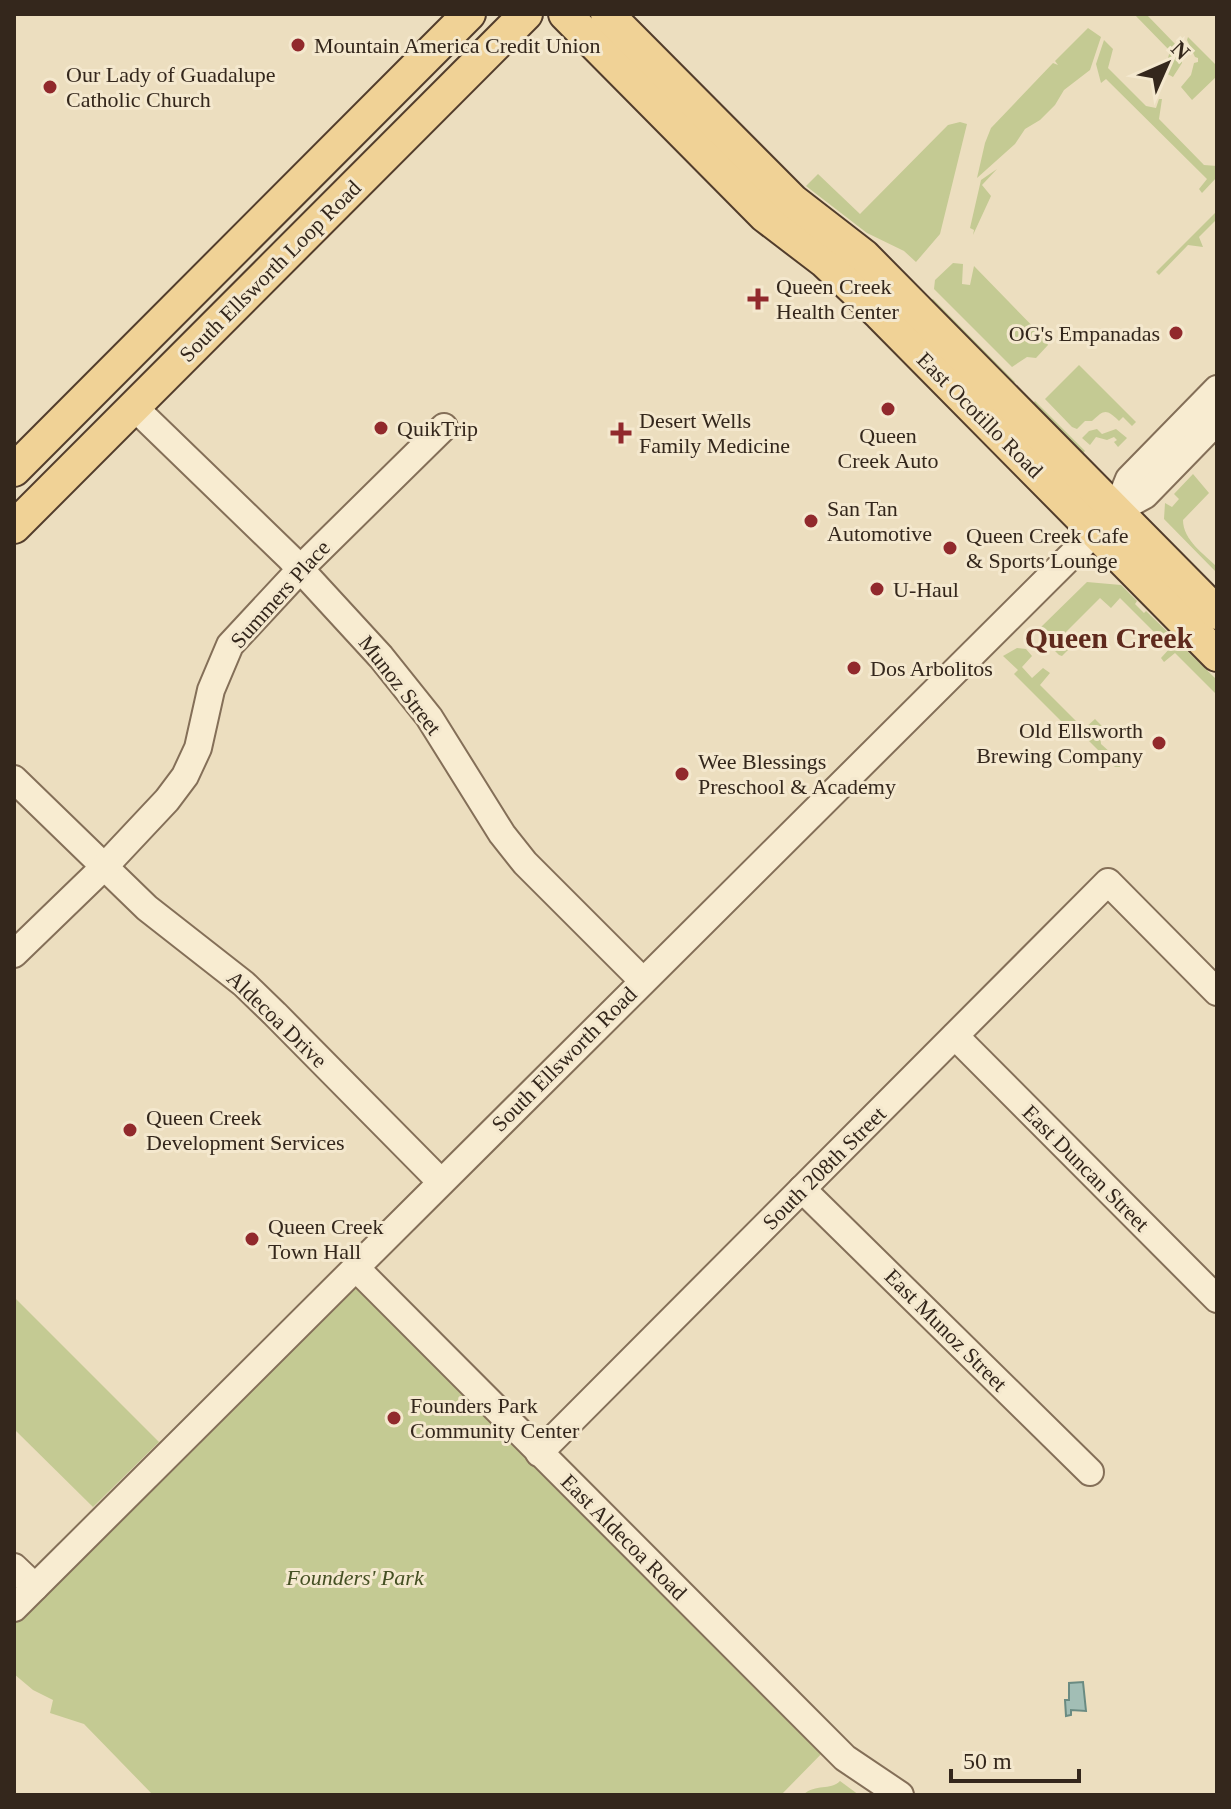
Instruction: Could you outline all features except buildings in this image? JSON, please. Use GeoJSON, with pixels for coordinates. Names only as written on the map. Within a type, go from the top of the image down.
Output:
{"type":"FeatureCollection","features":[{"type":"Feature","properties":{"kind":"main road","name":"South Ellsworth Loop Road"},"geometry":{"type":"LineString","coordinates":[[14,470],[469,14]]}},
{"type":"Feature","properties":{"kind":"main road","name":"South Ellsworth Loop Road"},"geometry":{"type":"LineString","coordinates":[[14,527],[526,14]]}},
{"type":"Feature","properties":{"kind":"main road","name":"East Ocotillo Road"},"geometry":{"type":"LineString","coordinates":[[565,14],[765,216],[824,261],[1106,522],[1217,613]]}},
{"type":"Feature","properties":{"kind":"main road","name":"East Ocotillo Road"},"geometry":{"type":"LineString","coordinates":[[607,14],[793,201],[864,256],[1106,522],[1217,655]]}},
{"type":"Feature","properties":{"kind":"main road"},"geometry":{"type":"LineString","coordinates":[[105,379],[134,407]]}},
{"type":"Feature","properties":{"kind":"street","name":"South Ellsworth Road"},"geometry":{"type":"LineString","coordinates":[[1106,522],[1129,479],[1217,389]]}},
{"type":"Feature","properties":{"kind":"street","name":"Munoz Street"},"geometry":{"type":"LineString","coordinates":[[134,407],[300,568],[381,657],[429,717],[502,834],[525,863],[643,981]]}},
{"type":"Feature","properties":{"kind":"street","name":"South Ellsworth Road"},"geometry":{"type":"LineString","coordinates":[[14,1608],[1106,522],[1145,495],[1217,421]]}},
{"type":"Feature","properties":{"kind":"street","name":"Summers Place"},"geometry":{"type":"LineString","coordinates":[[14,954],[105,866],[167,800],[185,776],[198,748],[211,690],[230,645],[300,568],[444,427]]}},
{"type":"Feature","properties":{"kind":"street","name":"Aldecoa Drive"},"geometry":{"type":"LineString","coordinates":[[14,779],[147,908],[265,1004],[441,1182]]}},
{"type":"Feature","properties":{"kind":"street","name":"South 208th Street"},"geometry":{"type":"LineString","coordinates":[[539,1453],[1108,882],[1214,983]]}},
{"type":"Feature","properties":{"kind":"street","name":"East Duncan Street"},"geometry":{"type":"LineString","coordinates":[[955,1036],[1217,1299]]}},
{"type":"Feature","properties":{"kind":"street","name":"East Munoz Street"},"geometry":{"type":"LineString","coordinates":[[802,1189],[1090,1472]]}},
{"type":"Feature","properties":{"kind":"street","name":"East Aldecoa Road"},"geometry":{"type":"LineString","coordinates":[[356,1268],[845,1758],[900,1795]]}},
{"type":"Feature","properties":{"kind":"street"},"geometry":{"type":"LineString","coordinates":[[14,1567],[35,1587]]}},
{"type":"Feature","properties":{"kind":"green space"},"geometry":{"type":"Polygon","coordinates":[[[1134,14],[1146,14],[1182,54],[1182,63],[1173,77],[1164,72],[1170,51],[1134,14]]]}},
{"type":"Feature","properties":{"kind":"green space"},"geometry":{"type":"Polygon","coordinates":[[[1088,28],[1101,37],[1090,70],[1064,90],[1055,105],[1025,129],[1015,144],[977,178],[991,128],[1053,63],[1058,65],[1055,61],[1088,28]]]}},
{"type":"Feature","properties":{"kind":"green space"},"geometry":{"type":"Polygon","coordinates":[[[1188,37],[1217,66],[1217,76],[1192,100],[1181,87],[1191,75],[1194,63],[1198,62],[1188,37]]]}},
{"type":"Feature","properties":{"kind":"green space"},"geometry":{"type":"Polygon","coordinates":[[[1104,40],[1113,49],[1108,68],[1146,106],[1156,108],[1159,99],[1162,99],[1159,119],[1204,165],[1217,166],[1217,177],[1202,193],[1199,189],[1207,179],[1106,79],[1101,83],[1096,64],[1104,40]]]}},
{"type":"Feature","properties":{"kind":"green space"},"geometry":{"type":"Polygon","coordinates":[[[967,124],[940,234],[916,262],[904,251],[867,233],[806,186],[818,174],[860,214],[948,125],[967,124]]]}},
{"type":"Feature","properties":{"kind":"green space"},"geometry":{"type":"Polygon","coordinates":[[[997,169],[982,185],[991,196],[973,235],[974,230],[970,228],[981,180],[997,169]]]}},
{"type":"Feature","properties":{"kind":"green space"},"geometry":{"type":"Polygon","coordinates":[[[1217,211],[1217,219],[1199,237],[1203,247],[1188,245],[1159,275],[1156,272],[1217,211]]]}},
{"type":"Feature","properties":{"kind":"green space"},"geometry":{"type":"Polygon","coordinates":[[[953,263],[963,264],[962,284],[970,285],[974,266],[1045,339],[1048,345],[1036,358],[1027,357],[1012,367],[934,289],[935,280],[953,263]]]}},
{"type":"Feature","properties":{"kind":"green space"},"geometry":{"type":"Polygon","coordinates":[[[933,299],[1015,382],[1012,385],[929,302],[933,299]]]}},
{"type":"Feature","properties":{"kind":"green space"},"geometry":{"type":"Polygon","coordinates":[[[1079,365],[1136,422],[1132,426],[1123,417],[1119,421],[1105,412],[1092,421],[1085,421],[1077,429],[1045,399],[1079,365]]]}},
{"type":"Feature","properties":{"kind":"green space"},"geometry":{"type":"Polygon","coordinates":[[[1035,401],[1085,451],[1081,455],[1031,405],[1035,401]]]}},
{"type":"Feature","properties":{"kind":"green space"},"geometry":{"type":"Polygon","coordinates":[[[1097,429],[1102,434],[1116,429],[1127,438],[1118,447],[1114,437],[1107,440],[1096,437],[1090,445],[1082,438],[1089,431],[1097,429]]]}},
{"type":"Feature","properties":{"kind":"green space"},"geometry":{"type":"Polygon","coordinates":[[[1193,474],[1209,493],[1183,520],[1184,527],[1195,546],[1217,567],[1217,573],[1164,519],[1165,503],[1172,507],[1179,499],[1174,494],[1193,474]]]}},
{"type":"Feature","properties":{"kind":"green space"},"geometry":{"type":"Polygon","coordinates":[[[1087,582],[1121,585],[1144,613],[1146,611],[1217,680],[1217,695],[1175,653],[1164,662],[1161,658],[1170,648],[1120,598],[1111,608],[1100,598],[1061,637],[1070,648],[1062,656],[1059,655],[1038,634],[1040,628],[1087,582]]]}},
{"type":"Feature","properties":{"kind":"green space"},"geometry":{"type":"Polygon","coordinates":[[[1017,648],[1026,649],[1032,656],[1022,667],[1032,678],[1043,668],[1050,673],[1040,685],[1084,729],[1095,719],[1106,730],[1100,735],[1101,744],[1121,762],[1120,767],[1115,767],[1074,726],[1070,730],[1014,674],[1018,670],[1003,656],[1017,648]]]}},
{"type":"Feature","properties":{"kind":"green space","name":"Founders' Park"},"geometry":{"type":"Polygon","coordinates":[[[356,1268],[831,1744],[781,1795],[153,1795],[84,1724],[50,1713],[53,1700],[33,1690],[14,1674],[14,1608],[356,1268]]]}},
{"type":"Feature","properties":{"kind":"green space"},"geometry":{"type":"Polygon","coordinates":[[[14,1297],[159,1442],[93,1507],[14,1429],[14,1297]]]}},
{"type":"Feature","properties":{"kind":"green space"},"geometry":{"type":"Polygon","coordinates":[[[840,1781],[859,1795],[803,1795],[813,1789],[832,1786],[840,1781]]]}},
{"type":"Feature","properties":{"kind":"water"},"geometry":{"type":"Polygon","coordinates":[[[1083,1682],[1086,1711],[1071,1710],[1071,1715],[1066,1716],[1065,1700],[1069,1700],[1069,1683],[1083,1682]]]}},
{"type":"Feature","properties":{"kind":"place","name":"Mountain America Credit Union"},"geometry":{"type":"Point","coordinates":[298,45]}},
{"type":"Feature","properties":{"kind":"place","name":"Our Lady of Guadalupe Catholic Church"},"geometry":{"type":"Point","coordinates":[50,87]}},
{"type":"Feature","properties":{"kind":"place","name":"Queen Creek Health Center"},"geometry":{"type":"Point","coordinates":[758,299]}},
{"type":"Feature","properties":{"kind":"place","name":"OG's Empanadas"},"geometry":{"type":"Point","coordinates":[1176,333]}},
{"type":"Feature","properties":{"kind":"place","name":"Queen Creek Auto"},"geometry":{"type":"Point","coordinates":[888,409]}},
{"type":"Feature","properties":{"kind":"place","name":"QuikTrip"},"geometry":{"type":"Point","coordinates":[381,428]}},
{"type":"Feature","properties":{"kind":"place","name":"Desert Wells Family Medicine"},"geometry":{"type":"Point","coordinates":[621,433]}},
{"type":"Feature","properties":{"kind":"place","name":"San Tan Automotive"},"geometry":{"type":"Point","coordinates":[811,521]}},
{"type":"Feature","properties":{"kind":"place","name":"Queen Creek Cafe & Sports Lounge"},"geometry":{"type":"Point","coordinates":[950,548]}},
{"type":"Feature","properties":{"kind":"place","name":"U-Haul"},"geometry":{"type":"Point","coordinates":[877,589]}},
{"type":"Feature","properties":{"kind":"place","name":"Dos Arbolitos"},"geometry":{"type":"Point","coordinates":[854,668]}},
{"type":"Feature","properties":{"kind":"place","name":"Old Ellsworth Brewing Company"},"geometry":{"type":"Point","coordinates":[1159,743]}},
{"type":"Feature","properties":{"kind":"place","name":"Wee Blessings Preschool & Academy"},"geometry":{"type":"Point","coordinates":[682,774]}},
{"type":"Feature","properties":{"kind":"place","name":"Queen Creek Development Services"},"geometry":{"type":"Point","coordinates":[130,1130]}},
{"type":"Feature","properties":{"kind":"place","name":"Queen Creek Town Hall"},"geometry":{"type":"Point","coordinates":[252,1239]}},
{"type":"Feature","properties":{"kind":"place","name":"Founders Park Community Center"},"geometry":{"type":"Point","coordinates":[394,1418]}},
{"type":"Feature","properties":{"kind":"district","name":"Queen Creek"},"geometry":{"type":"Point","coordinates":[1109,637]}}]}
